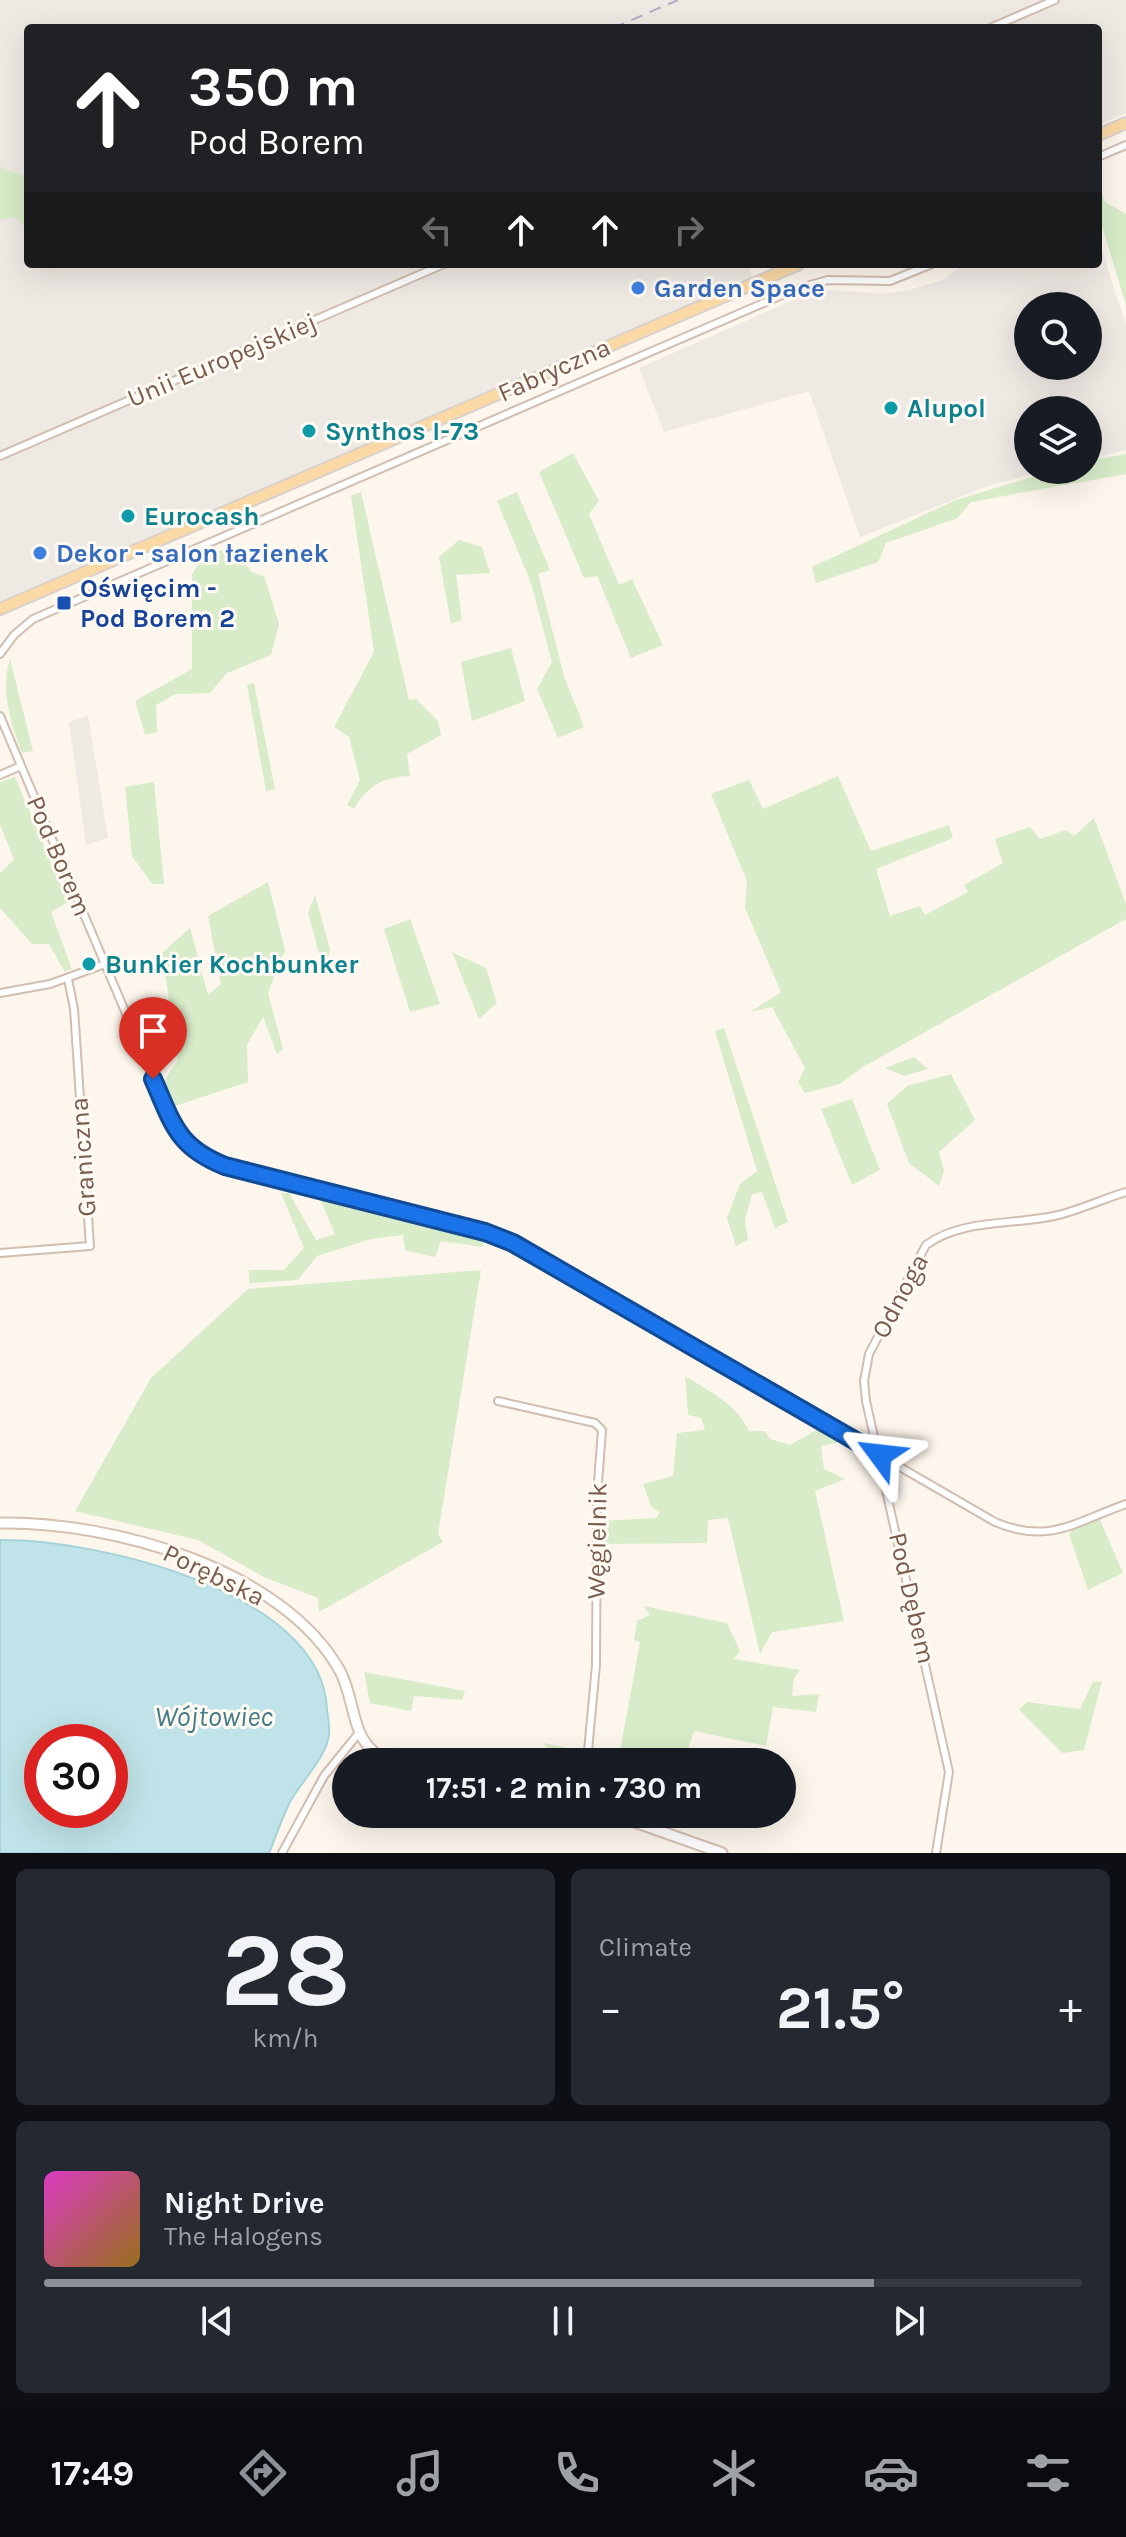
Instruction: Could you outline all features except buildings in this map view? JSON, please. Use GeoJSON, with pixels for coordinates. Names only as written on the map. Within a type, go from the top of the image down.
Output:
{"type":"FeatureCollection","features":[{"type":"Feature","properties":{"kind":"main road"},"geometry":{"type":"LineString","coordinates":[[1102,133],[1126,123]]}},
{"type":"Feature","properties":{"kind":"main road","name":"Fabryczna"},"geometry":{"type":"LineString","coordinates":[[0,609],[790,268]]}},
{"type":"Feature","properties":{"kind":"street"},"geometry":{"type":"LineString","coordinates":[[999,24],[1055,0]]}},
{"type":"Feature","properties":{"kind":"street"},"geometry":{"type":"LineString","coordinates":[[1102,155],[1126,145]]}},
{"type":"Feature","properties":{"kind":"street","name":"Unii Europejskiej"},"geometry":{"type":"LineString","coordinates":[[0,456],[435,268]]}},
{"type":"Feature","properties":{"kind":"street"},"geometry":{"type":"LineString","coordinates":[[0,654],[14,635],[33,619],[796,289],[828,280],[890,281],[917,268]]}},
{"type":"Feature","properties":{"kind":"street","name":"Pod Borem"},"geometry":{"type":"LineString","coordinates":[[0,716],[168,1112],[188,1148],[225,1166],[485,1232],[531,1255],[880,1455]]}},
{"type":"Feature","properties":{"kind":"street"},"geometry":{"type":"LineString","coordinates":[[0,775],[21,766]]}},
{"type":"Feature","properties":{"kind":"street"},"geometry":{"type":"LineString","coordinates":[[0,993],[68,979],[105,964]]}},
{"type":"Feature","properties":{"kind":"street","name":"Graniczna"},"geometry":{"type":"LineString","coordinates":[[0,1253],[25,1248],[90,1246],[74,1009],[68,979]]}},
{"type":"Feature","properties":{"kind":"street","name":"Odnoga"},"geometry":{"type":"LineString","coordinates":[[880,1455],[866,1401],[865,1367],[926,1245],[956,1230],[1057,1216],[1126,1192]]}},
{"type":"Feature","properties":{"kind":"street","name":"Węgielnik"},"geometry":{"type":"LineString","coordinates":[[498,1401],[595,1423],[602,1430],[597,1496],[596,1665],[588,1748]]}},
{"type":"Feature","properties":{"kind":"street"},"geometry":{"type":"LineString","coordinates":[[880,1455],[995,1522],[1020,1532],[1051,1531],[1126,1504]]}},
{"type":"Feature","properties":{"kind":"street","name":"Pod Dębem"},"geometry":{"type":"LineString","coordinates":[[880,1455],[949,1772],[936,1853]]}},
{"type":"Feature","properties":{"kind":"street","name":"Porębska"},"geometry":{"type":"LineString","coordinates":[[0,1523],[36,1523],[146,1543],[202,1563],[260,1592],[308,1630],[328,1654],[345,1685],[358,1734]]}},
{"type":"Feature","properties":{"kind":"street"},"geometry":{"type":"LineString","coordinates":[[282,1853],[324,1776],[358,1734],[370,1748]]}},
{"type":"Feature","properties":{"kind":"street"},"geometry":{"type":"LineString","coordinates":[[651,1828],[722,1853]]}},
{"type":"Feature","properties":{"kind":"shaded area"},"geometry":{"type":"Polygon","coordinates":[[[0,0],[1126,0],[1126,113],[1102,123],[1102,24],[24,24],[24,268],[749,268],[753,277],[0,602],[0,0]]]}},
{"type":"Feature","properties":{"kind":"shaded area"},"geometry":{"type":"Polygon","coordinates":[[[1102,250],[1126,325],[1126,450],[1102,456],[1102,396],[1014,396],[1014,479],[988,486],[860,537],[809,391],[664,432],[639,368],[809,293],[832,290],[882,294],[943,280],[959,268],[1102,268],[1102,250]]]}},
{"type":"Feature","properties":{"kind":"shaded area"},"geometry":{"type":"Polygon","coordinates":[[[88,716],[108,838],[86,845],[69,722],[88,716]]]}},
{"type":"Feature","properties":{"kind":"green space"},"geometry":{"type":"Polygon","coordinates":[[[0,167],[24,176],[24,226],[16,217],[0,220],[0,167]]]}},
{"type":"Feature","properties":{"kind":"green space"},"geometry":{"type":"Polygon","coordinates":[[[1102,194],[1105,202],[1126,214],[1126,305],[1102,226],[1102,194]]]}},
{"type":"Feature","properties":{"kind":"green space"},"geometry":{"type":"Polygon","coordinates":[[[573,453],[599,501],[589,514],[619,585],[632,579],[663,645],[631,658],[597,576],[584,578],[539,472],[573,453]]]}},
{"type":"Feature","properties":{"kind":"green space"},"geometry":{"type":"Polygon","coordinates":[[[1126,454],[1126,474],[1102,478],[1102,458],[1126,454]]]}},
{"type":"Feature","properties":{"kind":"green space"},"geometry":{"type":"Polygon","coordinates":[[[1014,482],[1071,484],[971,502],[958,518],[886,543],[878,562],[816,583],[812,567],[956,500],[1014,482]]]}},
{"type":"Feature","properties":{"kind":"green space"},"geometry":{"type":"Polygon","coordinates":[[[361,492],[409,700],[416,699],[438,721],[441,735],[407,754],[410,776],[377,784],[364,794],[354,809],[347,805],[360,780],[349,737],[334,727],[374,652],[351,496],[361,492]]]}},
{"type":"Feature","properties":{"kind":"green space"},"geometry":{"type":"Polygon","coordinates":[[[517,492],[550,570],[538,574],[564,676],[584,727],[558,738],[537,689],[552,662],[531,583],[497,501],[517,492]]]}},
{"type":"Feature","properties":{"kind":"green space"},"geometry":{"type":"Polygon","coordinates":[[[459,540],[482,547],[490,573],[456,575],[462,620],[451,624],[439,557],[459,540]]]}},
{"type":"Feature","properties":{"kind":"green space"},"geometry":{"type":"Polygon","coordinates":[[[234,547],[251,572],[264,576],[279,624],[271,655],[227,673],[210,693],[176,694],[156,705],[157,732],[145,735],[135,701],[192,669],[192,574],[205,555],[234,547]]]}},
{"type":"Feature","properties":{"kind":"green space"},"geometry":{"type":"Polygon","coordinates":[[[511,648],[525,701],[472,721],[461,662],[511,648]]]}},
{"type":"Feature","properties":{"kind":"green space"},"geometry":{"type":"Polygon","coordinates":[[[10,659],[33,751],[22,753],[10,718],[6,682],[10,659]]]}},
{"type":"Feature","properties":{"kind":"green space"},"geometry":{"type":"Polygon","coordinates":[[[254,683],[275,789],[266,791],[247,685],[254,683]]]}},
{"type":"Feature","properties":{"kind":"green space"},"geometry":{"type":"Polygon","coordinates":[[[838,776],[871,851],[949,825],[953,838],[876,869],[890,916],[920,906],[925,915],[968,892],[964,885],[1003,863],[995,839],[1030,827],[1040,839],[1066,830],[1074,836],[1094,818],[1126,904],[1126,919],[863,1067],[840,1084],[805,1093],[798,1082],[805,1068],[772,1007],[750,1012],[781,992],[745,908],[747,881],[711,794],[749,780],[763,809],[838,776]]]}},
{"type":"Feature","properties":{"kind":"green space"},"geometry":{"type":"Polygon","coordinates":[[[15,777],[68,902],[51,912],[72,969],[65,972],[49,944],[32,944],[0,908],[0,873],[14,859],[0,825],[0,782],[15,777]]]}},
{"type":"Feature","properties":{"kind":"green space"},"geometry":{"type":"Polygon","coordinates":[[[154,782],[164,884],[152,884],[132,856],[125,787],[154,782]]]}},
{"type":"Feature","properties":{"kind":"green space"},"geometry":{"type":"Polygon","coordinates":[[[268,882],[285,950],[268,993],[283,1049],[277,1054],[263,1017],[247,1045],[248,1082],[175,1106],[164,1081],[178,1060],[162,953],[190,928],[208,995],[221,984],[208,916],[268,882]]]}},
{"type":"Feature","properties":{"kind":"green space"},"geometry":{"type":"Polygon","coordinates":[[[315,895],[330,949],[325,975],[308,913],[315,895]]]}},
{"type":"Feature","properties":{"kind":"green space"},"geometry":{"type":"Polygon","coordinates":[[[410,919],[440,1004],[410,1012],[384,929],[410,919]]]}},
{"type":"Feature","properties":{"kind":"green space"},"geometry":{"type":"Polygon","coordinates":[[[452,952],[486,968],[497,1003],[479,1019],[452,952]]]}},
{"type":"Feature","properties":{"kind":"green space"},"geometry":{"type":"Polygon","coordinates":[[[724,1028],[788,1222],[775,1228],[762,1192],[752,1194],[745,1220],[748,1240],[736,1246],[727,1218],[740,1184],[757,1171],[715,1031],[724,1028]]]}},
{"type":"Feature","properties":{"kind":"green space"},"geometry":{"type":"Polygon","coordinates":[[[914,1057],[928,1069],[904,1076],[885,1068],[914,1057]]]}},
{"type":"Feature","properties":{"kind":"green space"},"geometry":{"type":"Polygon","coordinates":[[[951,1074],[975,1120],[939,1152],[944,1171],[939,1186],[909,1163],[887,1104],[907,1086],[951,1074]]]}},
{"type":"Feature","properties":{"kind":"green space"},"geometry":{"type":"Polygon","coordinates":[[[852,1099],[880,1170],[852,1185],[821,1109],[852,1099]]]}},
{"type":"Feature","properties":{"kind":"green space"},"geometry":{"type":"Polygon","coordinates":[[[281,1193],[289,1193],[316,1240],[335,1234],[319,1197],[485,1240],[482,1247],[441,1241],[435,1257],[405,1250],[403,1235],[371,1239],[317,1256],[298,1280],[249,1283],[249,1270],[284,1270],[304,1248],[281,1193]]]}},
{"type":"Feature","properties":{"kind":"green space"},"geometry":{"type":"Polygon","coordinates":[[[481,1270],[438,1534],[443,1542],[319,1612],[318,1598],[264,1577],[198,1540],[75,1511],[151,1378],[248,1289],[481,1270]]]}},
{"type":"Feature","properties":{"kind":"green space"},"geometry":{"type":"Polygon","coordinates":[[[685,1376],[730,1406],[749,1431],[765,1431],[770,1439],[790,1445],[820,1428],[840,1442],[821,1446],[824,1469],[845,1479],[815,1491],[844,1621],[772,1632],[760,1654],[728,1518],[708,1520],[707,1543],[601,1544],[601,1521],[656,1518],[660,1513],[651,1506],[643,1484],[673,1476],[677,1433],[705,1430],[701,1418],[688,1415],[685,1376]]]}},
{"type":"Feature","properties":{"kind":"green space"},"geometry":{"type":"Polygon","coordinates":[[[1100,1520],[1123,1573],[1088,1590],[1069,1534],[1073,1529],[1100,1520]]]}},
{"type":"Feature","properties":{"kind":"green space"},"geometry":{"type":"Polygon","coordinates":[[[643,1606],[727,1623],[740,1651],[734,1659],[800,1670],[794,1678],[792,1696],[819,1694],[816,1712],[773,1707],[766,1746],[694,1731],[689,1748],[620,1748],[640,1642],[634,1640],[637,1621],[650,1615],[643,1606]]]}},
{"type":"Feature","properties":{"kind":"green space"},"geometry":{"type":"Polygon","coordinates":[[[364,1672],[465,1691],[462,1700],[414,1696],[411,1711],[370,1703],[364,1672]]]}},
{"type":"Feature","properties":{"kind":"green space"},"geometry":{"type":"Polygon","coordinates":[[[1102,1681],[1084,1750],[1062,1753],[1019,1710],[1027,1702],[1080,1709],[1093,1682],[1102,1681]]]}},
{"type":"Feature","properties":{"kind":"green space"},"geometry":{"type":"Polygon","coordinates":[[[543,1743],[568,1748],[548,1748],[543,1743]]]}},
{"type":"Feature","properties":{"kind":"water","name":"Wójtowiec"},"geometry":{"type":"Polygon","coordinates":[[[0,1540],[90,1549],[144,1562],[197,1580],[246,1603],[287,1633],[315,1668],[327,1709],[329,1729],[321,1756],[290,1802],[269,1853],[0,1853],[0,1540]]]}},
{"type":"Feature","properties":{"kind":"railway"},"geometry":{"type":"LineString","coordinates":[[622,24],[678,0]]}},
{"type":"Feature","properties":{"kind":"place","name":"Garden Space"},"geometry":{"type":"Point","coordinates":[638,288]}},
{"type":"Feature","properties":{"kind":"place","name":"Alupol"},"geometry":{"type":"Point","coordinates":[891,408]}},
{"type":"Feature","properties":{"kind":"place","name":"Synthos I-73"},"geometry":{"type":"Point","coordinates":[309,431]}},
{"type":"Feature","properties":{"kind":"place","name":"Eurocash"},"geometry":{"type":"Point","coordinates":[128,516]}},
{"type":"Feature","properties":{"kind":"place","name":"Dekor - salon łazienek"},"geometry":{"type":"Point","coordinates":[40,553]}},
{"type":"Feature","properties":{"kind":"place","name":"Oświęcim - Pod Borem 2"},"geometry":{"type":"Point","coordinates":[64,603]}},
{"type":"Feature","properties":{"kind":"place","name":"Bunkier Kochbunker"},"geometry":{"type":"Point","coordinates":[89,964]}},
{"type":"Feature","properties":{"kind":"route"},"geometry":{"type":"LineString","coordinates":[[153,1079],[178,1132],[188,1148],[199,1155],[225,1166],[485,1232],[513,1243],[880,1455]]}}]}
